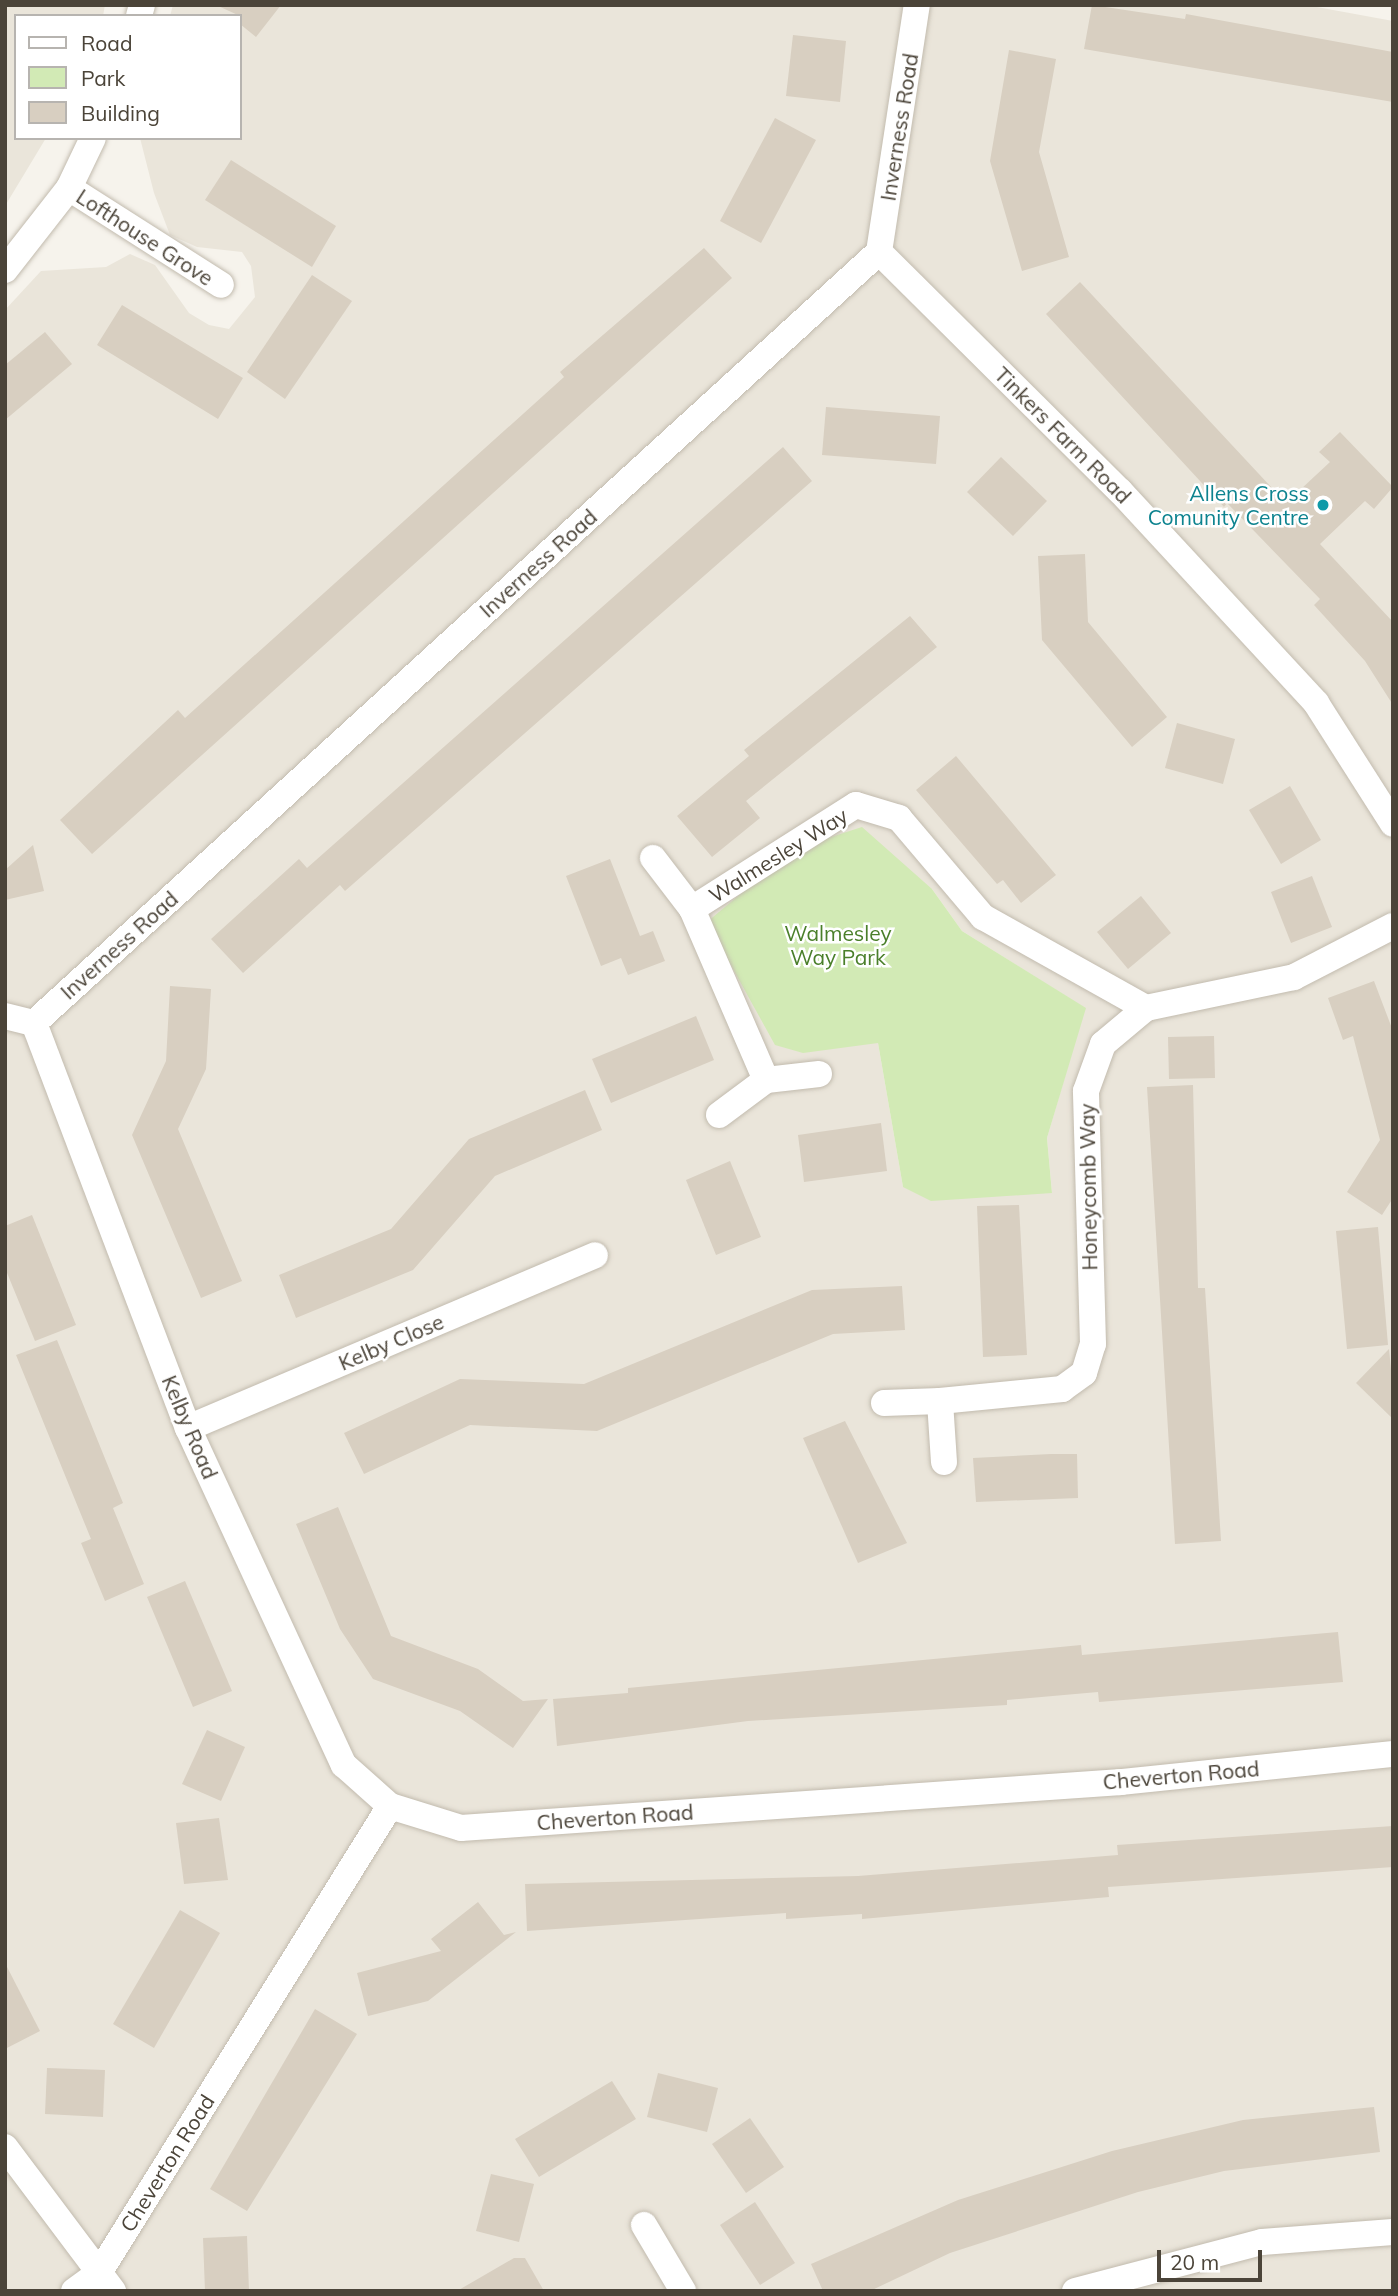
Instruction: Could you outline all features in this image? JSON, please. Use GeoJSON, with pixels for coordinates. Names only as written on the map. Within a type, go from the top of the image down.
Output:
{"type":"FeatureCollection","features":[{"type":"Feature","properties":{"kind":"street","name":"Inverness Road"},"geometry":{"type":"LineString","coordinates":[[34,1023],[878,252],[917,5]]}},
{"type":"Feature","properties":{"kind":"street"},"geometry":{"type":"LineString","coordinates":[[5,270],[69,188],[92,140]]}},
{"type":"Feature","properties":{"kind":"street","name":"Lofthouse Grove"},"geometry":{"type":"LineString","coordinates":[[69,188],[220,285]]}},
{"type":"Feature","properties":{"kind":"street","name":"Tinkers Farm Road"},"geometry":{"type":"LineString","coordinates":[[878,252],[1120,491],[1316,703],[1393,824]]}},
{"type":"Feature","properties":{"kind":"street","name":"Walmesley Way"},"geometry":{"type":"LineString","coordinates":[[766,1080],[692,909],[856,805],[877,808],[899,818],[983,917],[1146,1008]]}},
{"type":"Feature","properties":{"kind":"street"},"geometry":{"type":"LineString","coordinates":[[653,858],[692,909]]}},
{"type":"Feature","properties":{"kind":"street","name":"Honeycomb Way"},"geometry":{"type":"LineString","coordinates":[[884,1403],[1062,1390],[1084,1373],[1093,1344],[1086,1091],[1102,1044],[1146,1008],[1294,977],[1393,926]]}},
{"type":"Feature","properties":{"kind":"street"},"geometry":{"type":"LineString","coordinates":[[5,1016],[34,1023]]}},
{"type":"Feature","properties":{"kind":"street","name":"Kelby Road"},"geometry":{"type":"LineString","coordinates":[[34,1023],[188,1428],[344,1765],[390,1806]]}},
{"type":"Feature","properties":{"kind":"street"},"geometry":{"type":"LineString","coordinates":[[719,1115],[766,1080],[819,1074]]}},
{"type":"Feature","properties":{"kind":"street","name":"Kelby Close"},"geometry":{"type":"LineString","coordinates":[[188,1428],[595,1255]]}},
{"type":"Feature","properties":{"kind":"street"},"geometry":{"type":"LineString","coordinates":[[940,1401],[944,1462]]}},
{"type":"Feature","properties":{"kind":"street","name":"Cheverton Road"},"geometry":{"type":"LineString","coordinates":[[106,2282],[390,1806],[461,1828],[1121,1782],[1393,1754]]}},
{"type":"Feature","properties":{"kind":"street"},"geometry":{"type":"LineString","coordinates":[[5,2147],[106,2282],[74,2291]]}},
{"type":"Feature","properties":{"kind":"street"},"geometry":{"type":"LineString","coordinates":[[644,2225],[683,2291]]}},
{"type":"Feature","properties":{"kind":"street"},"geometry":{"type":"LineString","coordinates":[[1075,2291],[1262,2242],[1393,2232]]}},
{"type":"Feature","properties":{"kind":"shaded area"},"geometry":{"type":"Polygon","coordinates":[[[5,5],[105,5],[103,14],[14,14],[14,140],[45,140],[5,206],[5,5]]]}},
{"type":"Feature","properties":{"kind":"shaded area"},"geometry":{"type":"Polygon","coordinates":[[[173,5],[1306,5],[1393,21],[1393,2291],[5,2291],[5,310],[41,271],[106,267],[130,254],[155,265],[189,313],[209,325],[229,329],[255,297],[251,266],[242,252],[197,247],[170,235],[154,193],[141,140],[242,140],[242,14],[171,14],[173,5]],[[932,889],[878,1043],[903,1187],[1052,1193],[1047,1138],[1085,1008],[962,931],[932,889]]]}},
{"type":"Feature","properties":{"kind":"green space","name":"Walmesley Way Park"},"geometry":{"type":"Polygon","coordinates":[[[862,827],[932,889],[962,931],[1086,1008],[1047,1138],[1052,1193],[931,1201],[903,1187],[878,1043],[803,1053],[775,1045],[707,922],[794,849],[862,827]]]}},
{"type":"Feature","properties":{"kind":"building"},"geometry":{"type":"Polygon","coordinates":[[[216,5],[281,5],[256,37],[242,26],[242,14],[216,5]]]}},
{"type":"Feature","properties":{"kind":"building"},"geometry":{"type":"Polygon","coordinates":[[[1092,5],[1185,19],[1186,14],[1393,52],[1393,102],[1084,49],[1092,5]]]}},
{"type":"Feature","properties":{"kind":"building"},"geometry":{"type":"Polygon","coordinates":[[[793,35],[846,41],[840,102],[786,96],[793,35]]]}},
{"type":"Feature","properties":{"kind":"building"},"geometry":{"type":"Polygon","coordinates":[[[1009,50],[1056,59],[1039,152],[1069,257],[1022,271],[990,161],[1009,50]]]}},
{"type":"Feature","properties":{"kind":"building"},"geometry":{"type":"Polygon","coordinates":[[[775,118],[816,140],[761,243],[720,221],[775,118]]]}},
{"type":"Feature","properties":{"kind":"building"},"geometry":{"type":"Polygon","coordinates":[[[231,160],[336,226],[312,267],[205,200],[231,160]]]}},
{"type":"Feature","properties":{"kind":"building"},"geometry":{"type":"Polygon","coordinates":[[[704,248],[732,278],[92,854],[60,820],[178,710],[185,718],[564,377],[560,372],[704,248]]]}},
{"type":"Feature","properties":{"kind":"building"},"geometry":{"type":"Polygon","coordinates":[[[312,275],[352,301],[285,399],[247,372],[312,275]]]}},
{"type":"Feature","properties":{"kind":"building"},"geometry":{"type":"Polygon","coordinates":[[[1080,282],[1286,503],[1330,462],[1319,452],[1340,432],[1393,487],[1374,509],[1365,501],[1320,544],[1393,622],[1393,705],[1365,661],[1314,605],[1320,599],[1227,503],[1224,507],[1046,314],[1080,282]]]}},
{"type":"Feature","properties":{"kind":"building"},"geometry":{"type":"Polygon","coordinates":[[[122,305],[243,378],[218,419],[97,345],[122,305]]]}},
{"type":"Feature","properties":{"kind":"building"},"geometry":{"type":"Polygon","coordinates":[[[45,332],[72,364],[5,420],[5,365],[45,332]]]}},
{"type":"Feature","properties":{"kind":"building"},"geometry":{"type":"Polygon","coordinates":[[[826,407],[940,416],[936,464],[822,455],[826,407]]]}},
{"type":"Feature","properties":{"kind":"building"},"geometry":{"type":"Polygon","coordinates":[[[783,447],[812,481],[345,891],[340,885],[243,973],[211,939],[299,859],[307,868],[783,447]]]}},
{"type":"Feature","properties":{"kind":"building"},"geometry":{"type":"Polygon","coordinates":[[[1001,457],[1047,501],[1013,536],[967,492],[1001,457]]]}},
{"type":"Feature","properties":{"kind":"building"},"geometry":{"type":"Polygon","coordinates":[[[1085,554],[1088,622],[1167,717],[1132,747],[1042,640],[1038,556],[1085,554]]]}},
{"type":"Feature","properties":{"kind":"building"},"geometry":{"type":"Polygon","coordinates":[[[910,616],[937,647],[746,801],[760,818],[712,857],[677,816],[749,756],[744,750],[910,616]]]}},
{"type":"Feature","properties":{"kind":"building"},"geometry":{"type":"Polygon","coordinates":[[[1177,723],[1235,739],[1223,784],[1165,768],[1177,723]]]}},
{"type":"Feature","properties":{"kind":"building"},"geometry":{"type":"Polygon","coordinates":[[[956,756],[1056,875],[1021,903],[1003,880],[997,884],[916,790],[956,756]]]}},
{"type":"Feature","properties":{"kind":"building"},"geometry":{"type":"Polygon","coordinates":[[[1290,786],[1321,840],[1281,864],[1249,810],[1290,786]]]}},
{"type":"Feature","properties":{"kind":"building"},"geometry":{"type":"Polygon","coordinates":[[[33,845],[44,891],[5,900],[5,870],[33,845]]]}},
{"type":"Feature","properties":{"kind":"building"},"geometry":{"type":"Polygon","coordinates":[[[610,859],[640,936],[653,931],[665,961],[628,975],[621,958],[601,966],[566,876],[610,859]]]}},
{"type":"Feature","properties":{"kind":"building"},"geometry":{"type":"Polygon","coordinates":[[[1312,876],[1332,927],[1291,943],[1271,892],[1312,876]]]}},
{"type":"Feature","properties":{"kind":"building"},"geometry":{"type":"Polygon","coordinates":[[[1141,896],[1171,933],[1128,969],[1097,932],[1141,896]]]}},
{"type":"Feature","properties":{"kind":"building"},"geometry":{"type":"Polygon","coordinates":[[[1374,981],[1393,1031],[1393,1198],[1382,1215],[1347,1192],[1380,1140],[1353,1036],[1343,1040],[1328,998],[1374,981]]]}},
{"type":"Feature","properties":{"kind":"building"},"geometry":{"type":"Polygon","coordinates":[[[170,986],[211,989],[206,1069],[178,1129],[242,1281],[201,1298],[132,1135],[166,1061],[170,986]]]}},
{"type":"Feature","properties":{"kind":"building"},"geometry":{"type":"Polygon","coordinates":[[[696,1016],[714,1060],[611,1103],[592,1059],[696,1016]]]}},
{"type":"Feature","properties":{"kind":"building"},"geometry":{"type":"Polygon","coordinates":[[[1214,1036],[1215,1078],[1169,1079],[1168,1037],[1214,1036]]]}},
{"type":"Feature","properties":{"kind":"building"},"geometry":{"type":"Polygon","coordinates":[[[1193,1085],[1198,1288],[1205,1288],[1221,1541],[1175,1544],[1147,1087],[1193,1085]]]}},
{"type":"Feature","properties":{"kind":"building"},"geometry":{"type":"Polygon","coordinates":[[[585,1090],[602,1130],[495,1176],[413,1270],[296,1318],[279,1275],[391,1229],[469,1139],[585,1090]]]}},
{"type":"Feature","properties":{"kind":"building"},"geometry":{"type":"Polygon","coordinates":[[[881,1123],[887,1171],[804,1182],[798,1135],[881,1123]]]}},
{"type":"Feature","properties":{"kind":"building"},"geometry":{"type":"Polygon","coordinates":[[[730,1161],[761,1237],[716,1255],[686,1180],[730,1161]]]}},
{"type":"Feature","properties":{"kind":"building"},"geometry":{"type":"Polygon","coordinates":[[[1019,1205],[1027,1355],[983,1357],[977,1206],[1019,1205]]]}},
{"type":"Feature","properties":{"kind":"building"},"geometry":{"type":"Polygon","coordinates":[[[32,1215],[76,1325],[35,1341],[5,1268],[5,1226],[32,1215]]]}},
{"type":"Feature","properties":{"kind":"building"},"geometry":{"type":"Polygon","coordinates":[[[1378,1227],[1388,1345],[1347,1349],[1336,1231],[1378,1227]]]}},
{"type":"Feature","properties":{"kind":"building"},"geometry":{"type":"Polygon","coordinates":[[[902,1286],[905,1330],[833,1334],[597,1431],[470,1425],[364,1474],[344,1433],[460,1379],[584,1384],[812,1290],[902,1286]]]}},
{"type":"Feature","properties":{"kind":"building"},"geometry":{"type":"Polygon","coordinates":[[[57,1340],[123,1503],[113,1508],[144,1584],[105,1601],[81,1543],[91,1539],[16,1355],[57,1340]]]}},
{"type":"Feature","properties":{"kind":"building"},"geometry":{"type":"Polygon","coordinates":[[[1389,1349],[1393,1389],[1393,1419],[1356,1383],[1389,1349]]]}},
{"type":"Feature","properties":{"kind":"building"},"geometry":{"type":"Polygon","coordinates":[[[845,1421],[907,1543],[858,1563],[803,1438],[845,1421]]]}},
{"type":"Feature","properties":{"kind":"building"},"geometry":{"type":"Polygon","coordinates":[[[1077,1454],[1078,1498],[976,1502],[973,1458],[1077,1454]]]}},
{"type":"Feature","properties":{"kind":"building"},"geometry":{"type":"Polygon","coordinates":[[[338,1507],[391,1636],[478,1669],[523,1701],[548,1699],[513,1748],[460,1711],[373,1679],[340,1629],[296,1524],[338,1507]]]}},
{"type":"Feature","properties":{"kind":"building"},"geometry":{"type":"Polygon","coordinates":[[[185,1581],[232,1691],[193,1707],[147,1597],[185,1581]]]}},
{"type":"Feature","properties":{"kind":"building"},"geometry":{"type":"Polygon","coordinates":[[[1338,1632],[1343,1682],[1099,1702],[1098,1692],[1007,1700],[1007,1705],[748,1721],[557,1746],[553,1699],[628,1693],[628,1688],[1081,1645],[1082,1655],[1338,1632]]]}},
{"type":"Feature","properties":{"kind":"building"},"geometry":{"type":"Polygon","coordinates":[[[207,1730],[245,1747],[221,1801],[182,1784],[207,1730]]]}},
{"type":"Feature","properties":{"kind":"building"},"geometry":{"type":"Polygon","coordinates":[[[219,1818],[228,1880],[184,1884],[176,1823],[219,1818]]]}},
{"type":"Feature","properties":{"kind":"building"},"geometry":{"type":"Polygon","coordinates":[[[1393,1826],[1393,1867],[1108,1887],[1109,1897],[862,1919],[862,1914],[786,1919],[786,1913],[527,1931],[525,1884],[858,1876],[1118,1855],[1117,1845],[1393,1826]]]}},
{"type":"Feature","properties":{"kind":"building"},"geometry":{"type":"Polygon","coordinates":[[[478,1902],[504,1935],[516,1932],[428,2001],[368,2016],[357,1973],[441,1951],[431,1939],[478,1902]]]}},
{"type":"Feature","properties":{"kind":"building"},"geometry":{"type":"Polygon","coordinates":[[[180,1910],[220,1933],[154,2048],[113,2024],[180,1910]]]}},
{"type":"Feature","properties":{"kind":"building"},"geometry":{"type":"Polygon","coordinates":[[[5,1963],[40,2031],[5,2049],[5,1963]]]}},
{"type":"Feature","properties":{"kind":"building"},"geometry":{"type":"Polygon","coordinates":[[[315,2009],[357,2034],[247,2211],[210,2189],[315,2009]]]}},
{"type":"Feature","properties":{"kind":"building"},"geometry":{"type":"Polygon","coordinates":[[[47,2068],[105,2070],[103,2117],[45,2114],[47,2068]]]}},
{"type":"Feature","properties":{"kind":"building"},"geometry":{"type":"Polygon","coordinates":[[[658,2073],[718,2088],[707,2132],[647,2117],[658,2073]]]}},
{"type":"Feature","properties":{"kind":"building"},"geometry":{"type":"Polygon","coordinates":[[[612,2081],[636,2119],[539,2177],[515,2139],[612,2081]]]}},
{"type":"Feature","properties":{"kind":"building"},"geometry":{"type":"Polygon","coordinates":[[[1374,2107],[1380,2152],[1224,2171],[1138,2192],[950,2253],[870,2291],[823,2291],[811,2264],[958,2200],[1112,2151],[1243,2120],[1374,2107]]]}},
{"type":"Feature","properties":{"kind":"building"},"geometry":{"type":"Polygon","coordinates":[[[750,2118],[784,2167],[746,2193],[712,2144],[750,2118]]]}},
{"type":"Feature","properties":{"kind":"building"},"geometry":{"type":"Polygon","coordinates":[[[491,2174],[534,2184],[519,2242],[476,2231],[491,2174]]]}},
{"type":"Feature","properties":{"kind":"building"},"geometry":{"type":"Polygon","coordinates":[[[755,2202],[795,2263],[760,2285],[720,2225],[755,2202]]]}},
{"type":"Feature","properties":{"kind":"building"},"geometry":{"type":"Polygon","coordinates":[[[247,2236],[249,2291],[205,2291],[203,2238],[247,2236]]]}},
{"type":"Feature","properties":{"kind":"building"},"geometry":{"type":"Polygon","coordinates":[[[514,2258],[525,2258],[544,2291],[457,2291],[514,2258]]]}},
{"type":"Feature","properties":{"kind":"place","name":"Allens Cross Comunity Centre"},"geometry":{"type":"Point","coordinates":[1323,505]}}]}
